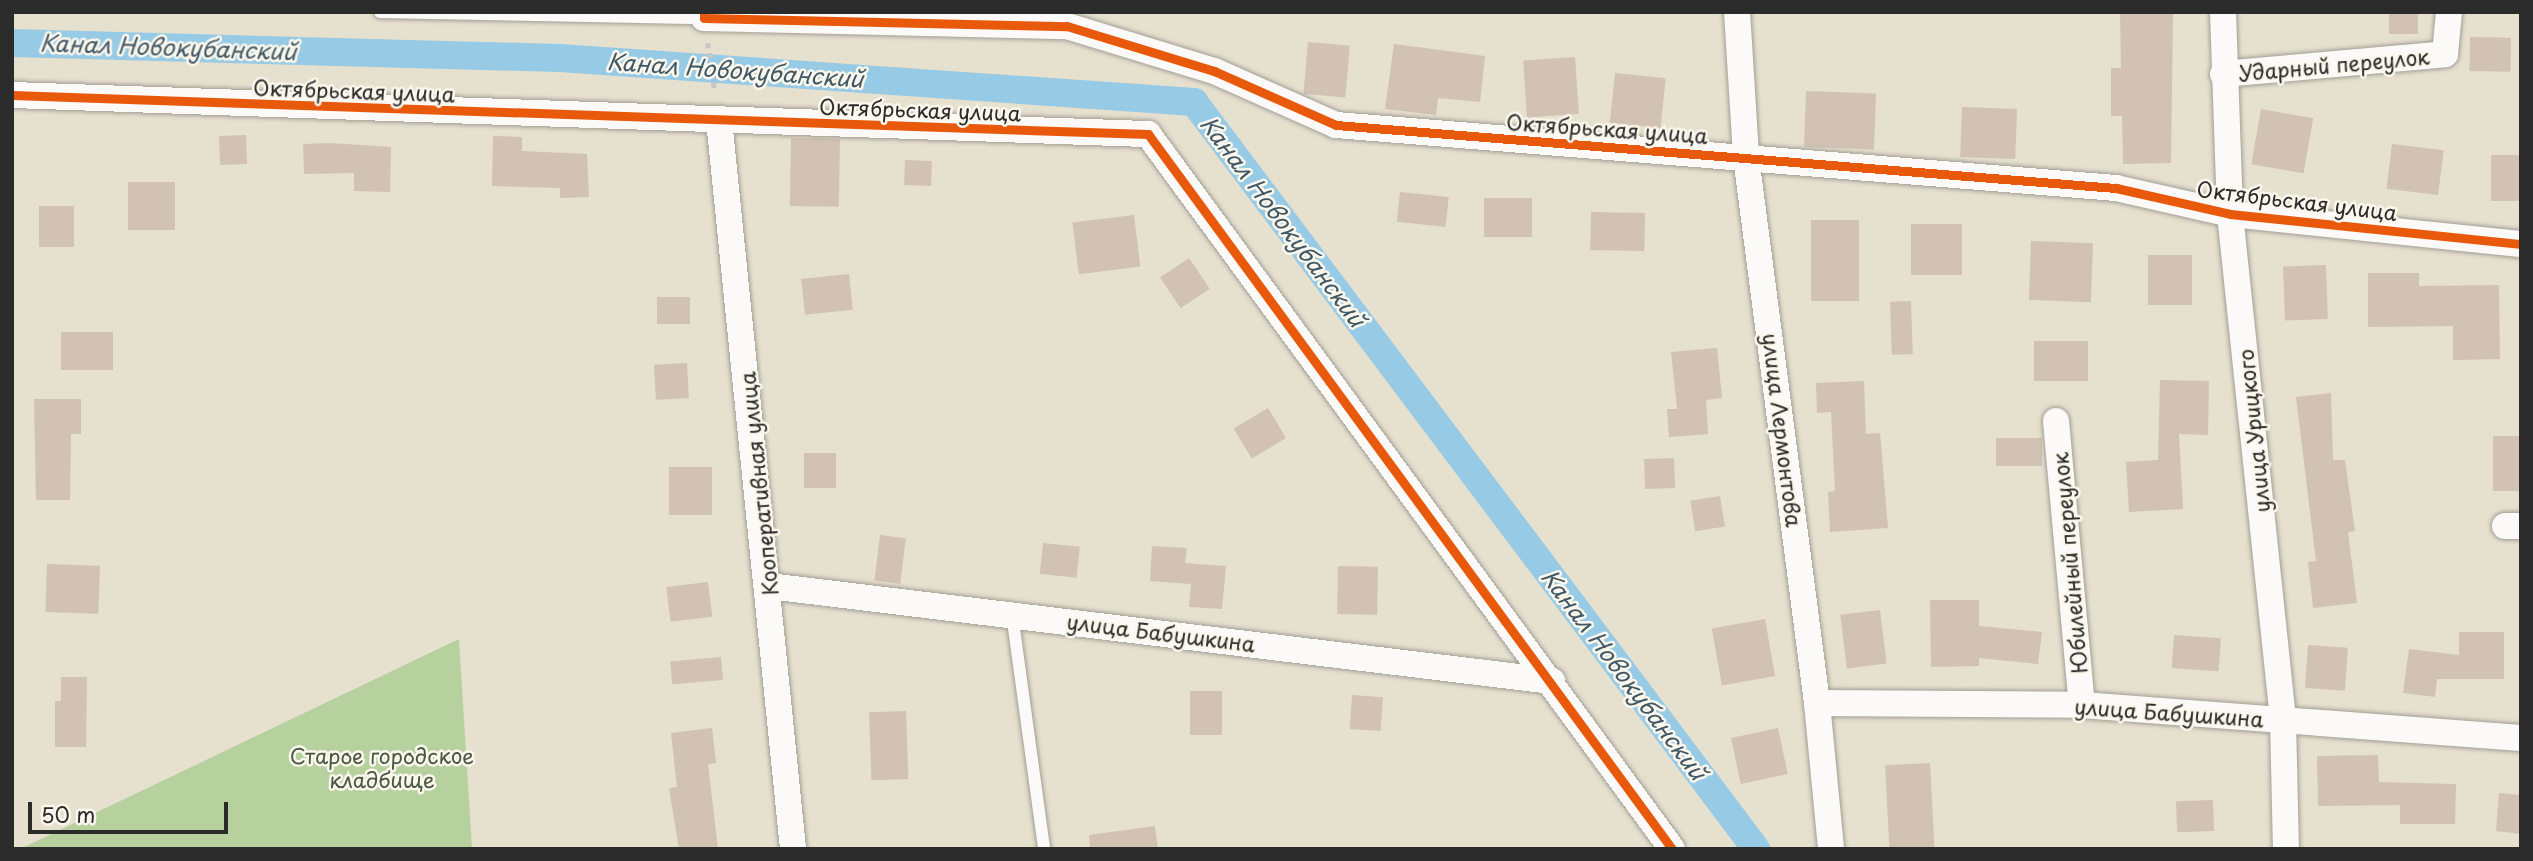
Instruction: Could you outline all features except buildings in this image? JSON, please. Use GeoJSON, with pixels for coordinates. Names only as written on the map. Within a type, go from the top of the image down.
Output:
{"type":"FeatureCollection","features":[{"type":"Feature","properties":{"kind":"street","name":"улица Лермонтова"},"geometry":{"type":"LineString","coordinates":[[1737,12],[1746,157],[1817,703],[1831,849]]}},
{"type":"Feature","properties":{"kind":"street","name":"улица Урицкого"},"geometry":{"type":"LineString","coordinates":[[2223,12],[2223,74],[2230,214],[2283,719],[2286,849]]}},
{"type":"Feature","properties":{"kind":"street","name":"Ударный переулок"},"geometry":{"type":"LineString","coordinates":[[2223,74],[2445,54],[2449,12]]}},
{"type":"Feature","properties":{"kind":"street","name":"Октябрьская улица"},"geometry":{"type":"LineString","coordinates":[[704,15],[1066,26],[1214,71],[1336,125],[2116,188],[2230,214],[2521,244]]}},
{"type":"Feature","properties":{"kind":"street","name":"Октябрьская улица"},"geometry":{"type":"LineString","coordinates":[[12,95],[1148,134],[1552,681]]}},
{"type":"Feature","properties":{"kind":"street","name":"Кооперативная улица"},"geometry":{"type":"LineString","coordinates":[[719,120],[769,586],[793,849]]}},
{"type":"Feature","properties":{"kind":"street","name":"Юбилейный переулок"},"geometry":{"type":"LineString","coordinates":[[2056,421],[2082,705]]}},
{"type":"Feature","properties":{"kind":"street","name":"улица Бабушкина"},"geometry":{"type":"LineString","coordinates":[[769,586],[1012,613],[1552,681]]}},
{"type":"Feature","properties":{"kind":"street"},"geometry":{"type":"LineString","coordinates":[[1552,681],[1672,849]]}},
{"type":"Feature","properties":{"kind":"street","name":"улица Бабушкина"},"geometry":{"type":"LineString","coordinates":[[1817,703],[2082,705],[2521,738]]}},
{"type":"Feature","properties":{"kind":"lane"},"geometry":{"type":"LineString","coordinates":[[380,12],[704,15]]}},
{"type":"Feature","properties":{"kind":"lane"},"geometry":{"type":"LineString","coordinates":[[1012,613],[1044,849]]}},
{"type":"Feature","properties":{"kind":"path"},"geometry":{"type":"LineString","coordinates":[[704,15],[719,120]]}},
{"type":"Feature","properties":{"kind":"green space","name":"Старое городское кладбище"},"geometry":{"type":"Polygon","coordinates":[[[459,639],[472,849],[20,849],[459,639]]]}},
{"type":"Feature","properties":{"kind":"waterway","name":"Канал Новокубанский"},"geometry":{"type":"LineString","coordinates":[[12,43],[560,58],[1194,102],[1756,849]]}},
{"type":"Feature","properties":{"kind":"cycle path"},"geometry":{"type":"LineString","coordinates":[[704,12],[704,18],[1067,26],[1214,71],[1336,125],[2116,188],[2230,214],[2521,244]]}},
{"type":"Feature","properties":{"kind":"cycle path"},"geometry":{"type":"LineString","coordinates":[[12,95],[1148,134],[1672,849]]}}]}
